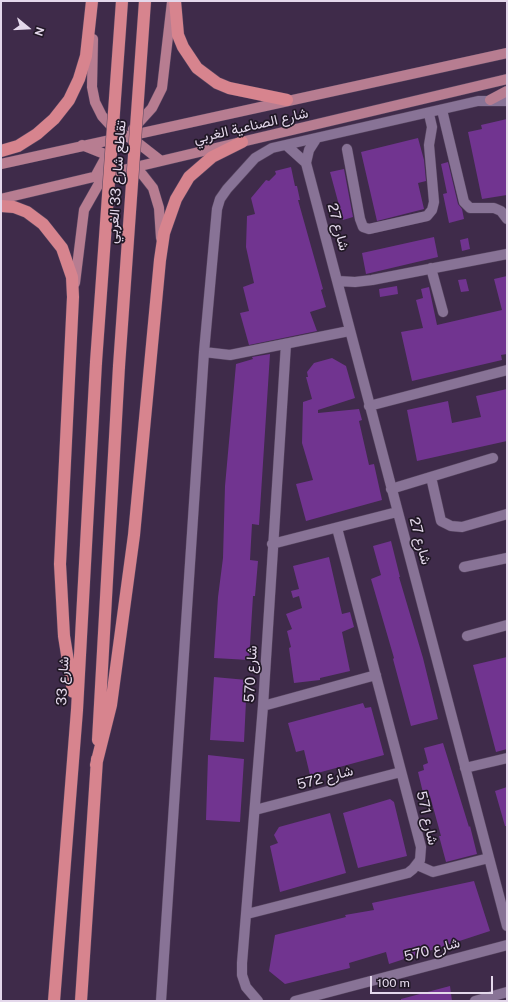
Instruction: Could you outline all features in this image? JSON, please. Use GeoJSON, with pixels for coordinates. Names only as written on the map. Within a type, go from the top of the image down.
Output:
{"type":"FeatureCollection","features":[{"type":"Feature","properties":{"kind":"highway"},"geometry":{"type":"LineString","coordinates":[[1,151],[18,146],[38,134],[69,100],[80,79],[86,56],[93,1]]}},
{"type":"Feature","properties":{"kind":"highway","name":"تقاطع شارع 33 الغربي"},"geometry":{"type":"LineString","coordinates":[[96,362],[122,1]]}},
{"type":"Feature","properties":{"kind":"highway","name":"تقاطع شارع 33 الغربي"},"geometry":{"type":"LineString","coordinates":[[96,765],[119,366],[145,1]]}},
{"type":"Feature","properties":{"kind":"highway"},"geometry":{"type":"LineString","coordinates":[[175,1],[178,35],[186,53],[197,68],[217,83],[229,88],[287,100]]}},
{"type":"Feature","properties":{"kind":"highway"},"geometry":{"type":"LineString","coordinates":[[81,1001],[96,765],[111,705],[134,529],[161,246],[168,220],[176,199],[189,177],[212,157],[242,142]]}},
{"type":"Feature","properties":{"kind":"highway"},"geometry":{"type":"LineString","coordinates":[[1,206],[14,207],[27,212],[43,224],[54,235],[62,248],[70,267],[73,297],[60,564],[64,636],[77,710]]}},
{"type":"Feature","properties":{"kind":"highway","name":"شارع 33"},"geometry":{"type":"LineString","coordinates":[[54,1001],[77,710],[96,362]]}},
{"type":"Feature","properties":{"kind":"main road"},"geometry":{"type":"LineString","coordinates":[[93,1],[92,80],[93,94],[98,109],[107,122],[161,161]]}},
{"type":"Feature","properties":{"kind":"main road"},"geometry":{"type":"LineString","coordinates":[[95,177],[107,155],[126,137],[152,108],[162,88],[172,1]]}},
{"type":"Feature","properties":{"kind":"main road","name":"شارع الصناعية الغربي"},"geometry":{"type":"LineString","coordinates":[[1,164],[507,52]]}},
{"type":"Feature","properties":{"kind":"main road","name":"شارع الصناعية الغربي"},"geometry":{"type":"LineString","coordinates":[[1,199],[507,79]]}},
{"type":"Feature","properties":{"kind":"main road"},"geometry":{"type":"LineString","coordinates":[[490,100],[507,91]]}},
{"type":"Feature","properties":{"kind":"main road"},"geometry":{"type":"LineString","coordinates":[[73,297],[84,210],[101,180],[123,170],[138,143],[150,130]]}},
{"type":"Feature","properties":{"kind":"main road"},"geometry":{"type":"LineString","coordinates":[[82,145],[107,155],[123,170],[142,174],[153,188],[159,208],[161,246]]}},
{"type":"Feature","properties":{"kind":"street","name":"شارع الصناعية الغربي"},"geometry":{"type":"LineString","coordinates":[[161,1001],[204,352],[217,209],[220,199],[227,189],[259,155],[267,150],[429,114],[478,101],[507,100]]}},
{"type":"Feature","properties":{"kind":"street"},"geometry":{"type":"LineString","coordinates":[[442,110],[464,202],[470,208],[494,208],[501,211],[507,219]]}},
{"type":"Feature","properties":{"kind":"street"},"geometry":{"type":"LineString","coordinates":[[347,149],[360,219],[363,227],[369,229],[427,216],[432,210],[434,202],[429,145],[432,126],[429,114]]}},
{"type":"Feature","properties":{"kind":"street"},"geometry":{"type":"LineString","coordinates":[[286,145],[306,163],[309,150],[316,139]]}},
{"type":"Feature","properties":{"kind":"street","name":"شارع 27"},"geometry":{"type":"LineString","coordinates":[[306,163],[338,281],[349,331],[507,926]]}},
{"type":"Feature","properties":{"kind":"street"},"geometry":{"type":"LineString","coordinates":[[338,281],[355,282],[372,280],[507,254]]}},
{"type":"Feature","properties":{"kind":"street"},"geometry":{"type":"LineString","coordinates":[[431,268],[442,312]]}},
{"type":"Feature","properties":{"kind":"street"},"geometry":{"type":"LineString","coordinates":[[204,352],[230,355],[349,331]]}},
{"type":"Feature","properties":{"kind":"street","name":"شارع 570"},"geometry":{"type":"LineString","coordinates":[[258,1001],[246,987],[242,975],[263,706],[272,544],[286,344]]}},
{"type":"Feature","properties":{"kind":"street"},"geometry":{"type":"LineString","coordinates":[[369,406],[507,370]]}},
{"type":"Feature","properties":{"kind":"street"},"geometry":{"type":"LineString","coordinates":[[391,489],[493,458]]}},
{"type":"Feature","properties":{"kind":"street"},"geometry":{"type":"LineString","coordinates":[[431,477],[441,521],[452,526],[462,527],[507,514]]}},
{"type":"Feature","properties":{"kind":"street"},"geometry":{"type":"LineString","coordinates":[[272,544],[398,512]]}},
{"type":"Feature","properties":{"kind":"street","name":"شارع 571"},"geometry":{"type":"LineString","coordinates":[[247,914],[408,872],[417,865],[420,860],[421,847],[337,528]]}},
{"type":"Feature","properties":{"kind":"street"},"geometry":{"type":"LineString","coordinates":[[464,567],[507,558]]}},
{"type":"Feature","properties":{"kind":"street"},"geometry":{"type":"LineString","coordinates":[[466,636],[507,625]]}},
{"type":"Feature","properties":{"kind":"street"},"geometry":{"type":"LineString","coordinates":[[263,706],[376,675]]}},
{"type":"Feature","properties":{"kind":"street"},"geometry":{"type":"LineString","coordinates":[[465,768],[507,758]]}},
{"type":"Feature","properties":{"kind":"street","name":"شارع 572"},"geometry":{"type":"LineString","coordinates":[[255,810],[401,772]]}},
{"type":"Feature","properties":{"kind":"street"},"geometry":{"type":"LineString","coordinates":[[417,865],[433,872],[489,858]]}},
{"type":"Feature","properties":{"kind":"street","name":"شارع 570"},"geometry":{"type":"LineString","coordinates":[[295,1001],[507,945]]}},
{"type":"Feature","properties":{"kind":"street"},"geometry":{"type":"LineString","coordinates":[[475,1001],[507,992]]}},
{"type":"Feature","properties":{"kind":"building"},"geometry":{"type":"Polygon","coordinates":[[[507,119],[507,195],[482,199],[468,132],[482,129],[481,125],[507,119]]]}},
{"type":"Feature","properties":{"kind":"building"},"geometry":{"type":"Polygon","coordinates":[[[418,138],[424,160],[426,181],[418,183],[424,209],[377,221],[361,152],[418,138]]]}},
{"type":"Feature","properties":{"kind":"building"},"geometry":{"type":"Polygon","coordinates":[[[448,162],[458,204],[462,209],[464,219],[449,223],[443,194],[447,193],[441,164],[448,162]]]}},
{"type":"Feature","properties":{"kind":"building"},"geometry":{"type":"Polygon","coordinates":[[[291,167],[300,200],[298,200],[323,289],[321,290],[326,307],[310,312],[317,331],[249,345],[240,313],[249,311],[243,287],[254,283],[246,247],[247,216],[255,214],[251,198],[266,180],[269,181],[276,174],[275,171],[291,167]]]}},
{"type":"Feature","properties":{"kind":"building"},"geometry":{"type":"Polygon","coordinates":[[[344,169],[353,217],[343,220],[330,172],[344,169]]]}},
{"type":"Feature","properties":{"kind":"building"},"geometry":{"type":"Polygon","coordinates":[[[434,237],[438,257],[366,274],[362,253],[434,237]]]}},
{"type":"Feature","properties":{"kind":"building"},"geometry":{"type":"Polygon","coordinates":[[[468,238],[470,249],[462,251],[460,240],[468,238]]]}},
{"type":"Feature","properties":{"kind":"building"},"geometry":{"type":"Polygon","coordinates":[[[507,276],[507,354],[501,355],[502,360],[412,381],[401,332],[423,328],[416,300],[423,298],[421,289],[429,287],[437,325],[502,310],[494,279],[507,276]]]}},
{"type":"Feature","properties":{"kind":"building"},"geometry":{"type":"Polygon","coordinates":[[[466,279],[469,291],[461,292],[458,280],[466,279]]]}},
{"type":"Feature","properties":{"kind":"building"},"geometry":{"type":"Polygon","coordinates":[[[397,286],[398,294],[380,297],[379,289],[397,286]]]}},
{"type":"Feature","properties":{"kind":"building"},"geometry":{"type":"Polygon","coordinates":[[[270,354],[259,525],[252,524],[250,560],[258,561],[255,596],[253,596],[249,660],[214,658],[218,597],[223,558],[225,486],[236,364],[253,359],[252,357],[270,354]]]}},
{"type":"Feature","properties":{"kind":"building"},"geometry":{"type":"Polygon","coordinates":[[[332,358],[346,366],[355,398],[318,410],[318,413],[359,409],[362,420],[359,421],[369,465],[374,464],[382,500],[306,521],[296,484],[313,480],[302,443],[303,402],[312,399],[306,377],[308,377],[307,372],[314,363],[332,358]]]}},
{"type":"Feature","properties":{"kind":"building"},"geometry":{"type":"Polygon","coordinates":[[[507,389],[507,441],[417,461],[407,410],[448,401],[452,423],[481,417],[476,396],[507,389]]]}},
{"type":"Feature","properties":{"kind":"building"},"geometry":{"type":"Polygon","coordinates":[[[391,541],[399,577],[423,658],[438,719],[411,726],[393,659],[394,658],[371,579],[381,575],[373,546],[391,541]]]}},
{"type":"Feature","properties":{"kind":"building"},"geometry":{"type":"Polygon","coordinates":[[[329,557],[342,614],[350,612],[354,627],[342,632],[350,671],[320,678],[320,680],[294,683],[289,648],[291,647],[287,631],[292,629],[286,614],[302,608],[299,596],[293,598],[291,591],[299,589],[293,566],[329,557]]]}},
{"type":"Feature","properties":{"kind":"building"},"geometry":{"type":"Polygon","coordinates":[[[507,657],[507,749],[496,752],[473,665],[507,657]]]}},
{"type":"Feature","properties":{"kind":"building"},"geometry":{"type":"Polygon","coordinates":[[[214,677],[247,680],[244,742],[210,740],[214,677]]]}},
{"type":"Feature","properties":{"kind":"building"},"geometry":{"type":"Polygon","coordinates":[[[363,703],[365,708],[371,707],[384,755],[310,775],[304,750],[296,752],[288,723],[363,703]]]}},
{"type":"Feature","properties":{"kind":"building"},"geometry":{"type":"Polygon","coordinates":[[[443,743],[469,827],[470,826],[477,854],[446,862],[439,836],[441,836],[430,796],[424,797],[418,772],[424,770],[423,765],[428,763],[424,748],[443,743]]]}},
{"type":"Feature","properties":{"kind":"building"},"geometry":{"type":"Polygon","coordinates":[[[208,755],[244,759],[240,822],[206,820],[208,755]]]}},
{"type":"Feature","properties":{"kind":"building"},"geometry":{"type":"Polygon","coordinates":[[[507,787],[507,826],[505,826],[495,791],[507,787]]]}},
{"type":"Feature","properties":{"kind":"building"},"geometry":{"type":"Polygon","coordinates":[[[390,799],[394,802],[407,856],[358,868],[343,813],[390,799]]]}},
{"type":"Feature","properties":{"kind":"building"},"geometry":{"type":"Polygon","coordinates":[[[330,813],[346,873],[280,892],[270,846],[278,843],[274,835],[279,827],[330,813]]]}},
{"type":"Feature","properties":{"kind":"building"},"geometry":{"type":"Polygon","coordinates":[[[474,881],[490,931],[389,964],[386,952],[349,963],[350,968],[285,984],[269,971],[275,935],[346,917],[345,915],[374,910],[372,903],[474,881]]]}},
{"type":"Feature","properties":{"kind":"building"},"geometry":{"type":"Polygon","coordinates":[[[450,986],[452,1001],[401,1001],[401,999],[450,986]]]}}]}
